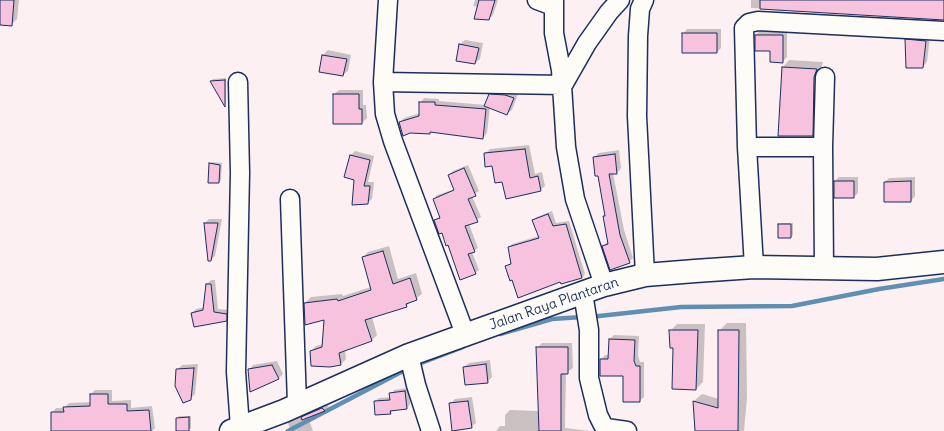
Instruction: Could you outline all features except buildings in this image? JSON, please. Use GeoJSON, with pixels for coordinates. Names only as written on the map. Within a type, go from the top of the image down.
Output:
{"type":"FeatureCollection","features":[{"type":"Feature","properties":{"kind":"main road","name":"Jalan Raya Plantaran"},"geometry":{"type":"LineString","coordinates":[[235,429],[465,334],[586,312],[604,285],[646,275],[754,267],[877,269],[944,262]]}},
{"type":"Feature","properties":{"kind":"street"},"geometry":{"type":"LineString","coordinates":[[388,0],[383,82],[385,114],[393,141],[465,334]]}},
{"type":"Feature","properties":{"kind":"street"},"geometry":{"type":"LineString","coordinates":[[563,85],[587,43],[609,12],[620,0]]}},
{"type":"Feature","properties":{"kind":"street"},"geometry":{"type":"LineString","coordinates":[[644,0],[640,9],[638,36],[637,116],[646,275]]}},
{"type":"Feature","properties":{"kind":"street"},"geometry":{"type":"LineString","coordinates":[[548,2],[560,59],[563,85],[566,147],[575,199],[604,285]]}},
{"type":"Feature","properties":{"kind":"street"},"geometry":{"type":"LineString","coordinates":[[754,267],[747,147],[744,28],[749,23],[758,21],[944,31]]}},
{"type":"Feature","properties":{"kind":"street"},"geometry":{"type":"LineString","coordinates":[[824,268],[823,147],[825,77]]}},
{"type":"Feature","properties":{"kind":"street"},"geometry":{"type":"LineString","coordinates":[[235,429],[240,173],[238,82]]}},
{"type":"Feature","properties":{"kind":"street"},"geometry":{"type":"LineString","coordinates":[[383,82],[563,85]]}},
{"type":"Feature","properties":{"kind":"street"},"geometry":{"type":"LineString","coordinates":[[747,147],[823,147]]}},
{"type":"Feature","properties":{"kind":"street"},"geometry":{"type":"LineString","coordinates":[[290,199],[297,404]]}},
{"type":"Feature","properties":{"kind":"street"},"geometry":{"type":"LineString","coordinates":[[586,312],[590,378],[598,415],[606,428],[627,431]]}},
{"type":"Feature","properties":{"kind":"street"},"geometry":{"type":"LineString","coordinates":[[410,358],[416,385],[431,431]]}},
{"type":"Feature","properties":{"kind":"waterway"},"geometry":{"type":"LineString","coordinates":[[590,317],[681,307],[792,306],[879,289],[944,279]]}},
{"type":"Feature","properties":{"kind":"waterway"},"geometry":{"type":"LineString","coordinates":[[500,334],[552,319],[582,317]]}},
{"type":"Feature","properties":{"kind":"waterway"},"geometry":{"type":"LineString","coordinates":[[416,365],[463,347]]}},
{"type":"Feature","properties":{"kind":"waterway"},"geometry":{"type":"LineString","coordinates":[[288,431],[409,368]]}}]}
